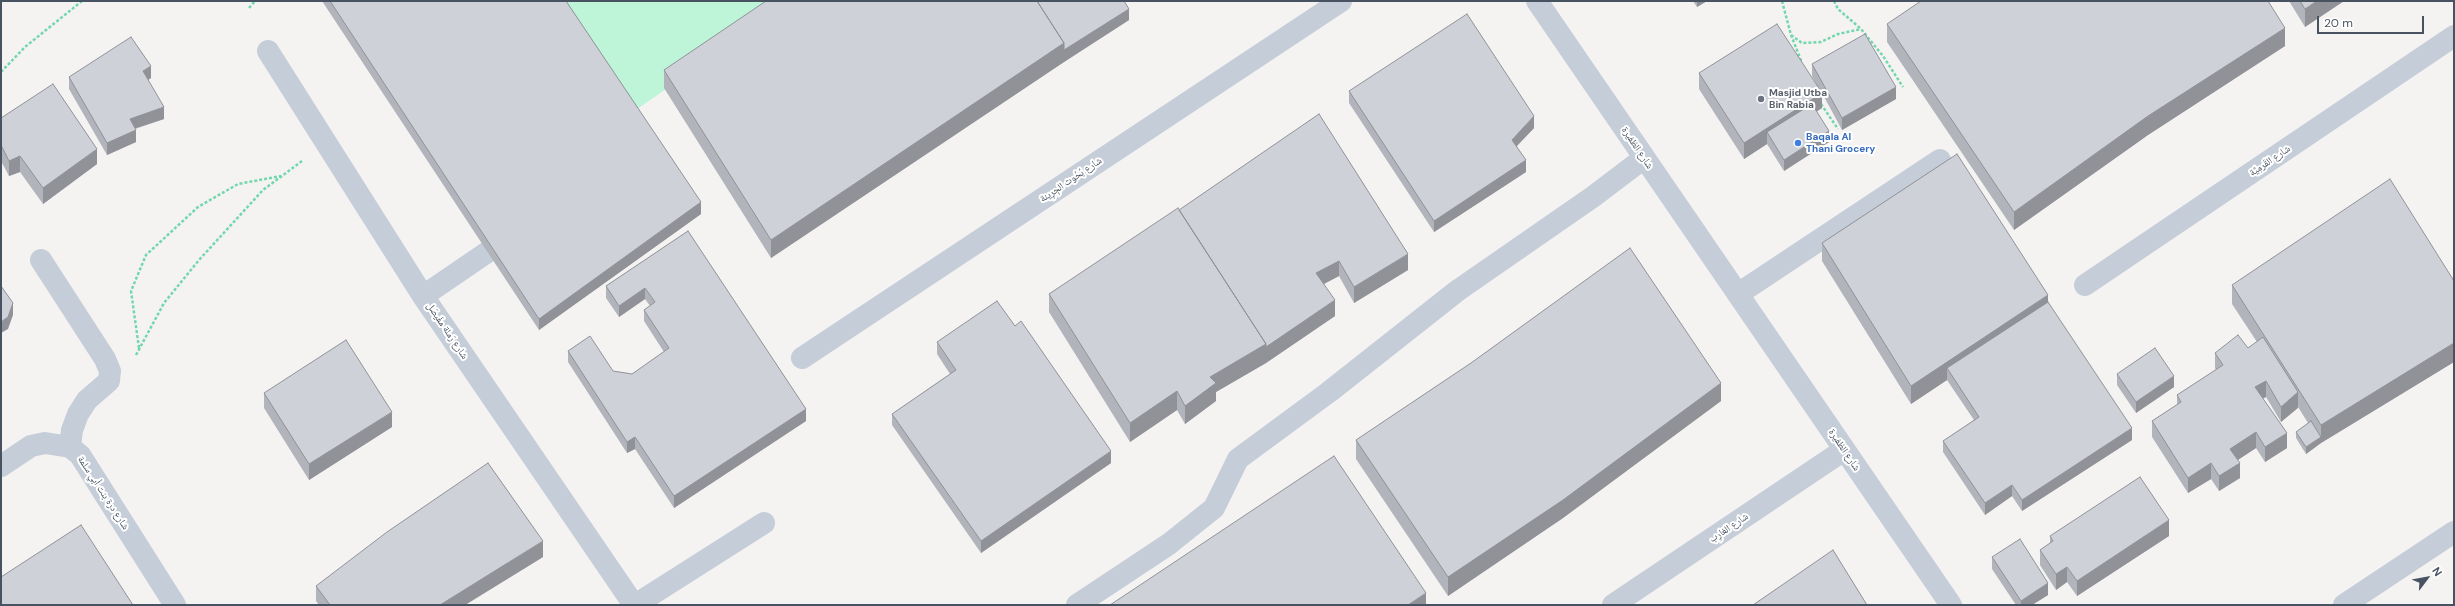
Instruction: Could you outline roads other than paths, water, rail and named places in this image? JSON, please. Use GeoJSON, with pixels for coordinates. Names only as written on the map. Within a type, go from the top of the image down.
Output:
{"type":"FeatureCollection","features":[{"type":"Feature","properties":{"kind":"street","name":"شارع بُحُوث الجِرِينة"},"geometry":{"type":"LineString","coordinates":[[802,358],[1341,1]]}},
{"type":"Feature","properties":{"kind":"street","name":"شارع الظفيرة"},"geometry":{"type":"LineString","coordinates":[[1537,1],[1951,605]]}},
{"type":"Feature","properties":{"kind":"street","name":"شارع القَرمِيَّة"},"geometry":{"type":"LineString","coordinates":[[2085,285],[2454,36]]}},
{"type":"Feature","properties":{"kind":"street","name":"شارع رَملة مفَيصَل"},"geometry":{"type":"LineString","coordinates":[[268,51],[423,296],[634,605]]}},
{"type":"Feature","properties":{"kind":"street"},"geometry":{"type":"LineString","coordinates":[[1077,605],[1169,544],[1214,508],[1238,459],[1329,392],[1457,291],[1594,196],[1644,158]]}},
{"type":"Feature","properties":{"kind":"street"},"geometry":{"type":"LineString","coordinates":[[1738,294],[1940,160]]}},
{"type":"Feature","properties":{"kind":"street"},"geometry":{"type":"LineString","coordinates":[[423,296],[520,230]]}},
{"type":"Feature","properties":{"kind":"street"},"geometry":{"type":"LineString","coordinates":[[41,260],[105,359],[110,371],[109,382],[87,400],[78,414],[72,430],[70,447]]}},
{"type":"Feature","properties":{"kind":"street","name":"شارع درة بنت أبي سلمة"},"geometry":{"type":"LineString","coordinates":[[1,466],[31,446],[45,443],[70,447],[80,456],[175,605]]}},
{"type":"Feature","properties":{"kind":"street","name":"شارع الغارِب"},"geometry":{"type":"LineString","coordinates":[[1613,605],[1844,450]]}},
{"type":"Feature","properties":{"kind":"street"},"geometry":{"type":"LineString","coordinates":[[634,605],[764,523]]}},
{"type":"Feature","properties":{"kind":"street"},"geometry":{"type":"LineString","coordinates":[[2344,605],[2454,532]]}},
{"type":"Feature","properties":{"kind":"place","name":"Masjid Utba Bin Rabia"},"geometry":{"type":"Point","coordinates":[1761,99]}},
{"type":"Feature","properties":{"kind":"place","name":"Baqala Al Thani Grocery"},"geometry":{"type":"Point","coordinates":[1798,143]}}]}
